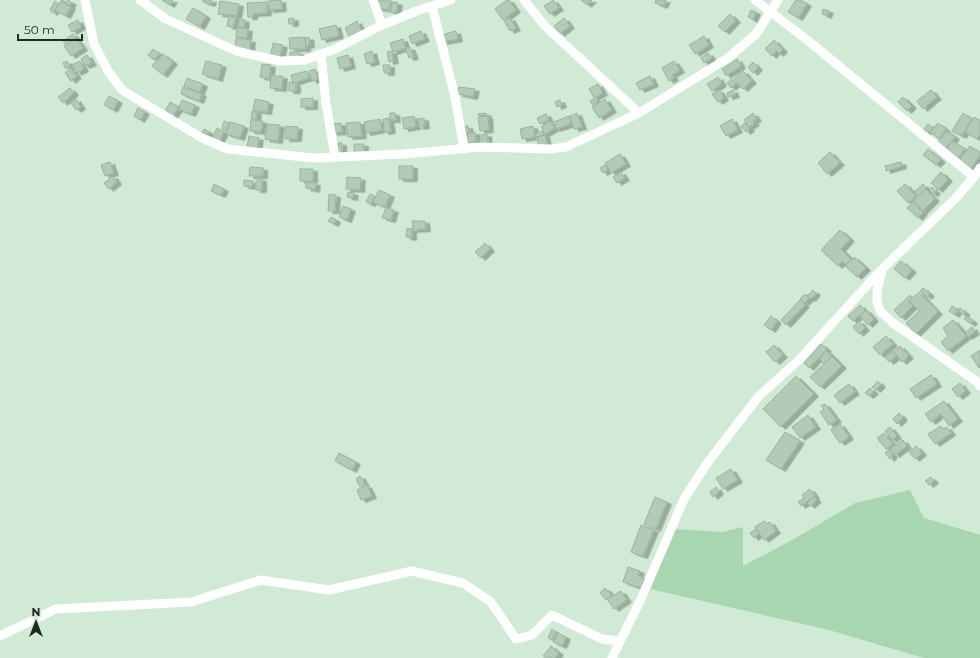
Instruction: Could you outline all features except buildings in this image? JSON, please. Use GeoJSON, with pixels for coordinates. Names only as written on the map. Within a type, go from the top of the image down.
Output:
{"type":"FeatureCollection","features":[{"type":"Feature","properties":{"kind":"street"},"geometry":{"type":"LineString","coordinates":[[85,0],[94,44],[108,71],[122,90],[202,138],[228,149],[314,158],[404,154],[480,147],[551,149],[566,147],[639,113],[728,58],[756,34],[778,0]]}},
{"type":"Feature","properties":{"kind":"street"},"geometry":{"type":"LineString","coordinates":[[140,0],[166,19],[236,50],[280,62],[305,60],[335,49],[382,25],[451,0]]}},
{"type":"Feature","properties":{"kind":"street"},"geometry":{"type":"LineString","coordinates":[[373,0],[382,25]]}},
{"type":"Feature","properties":{"kind":"street"},"geometry":{"type":"LineString","coordinates":[[524,0],[544,25],[639,113]]}},
{"type":"Feature","properties":{"kind":"street"},"geometry":{"type":"LineString","coordinates":[[755,0],[771,11],[854,78],[974,177]]}},
{"type":"Feature","properties":{"kind":"street"},"geometry":{"type":"LineString","coordinates":[[432,6],[455,97],[464,149]]}},
{"type":"Feature","properties":{"kind":"street"},"geometry":{"type":"LineString","coordinates":[[321,54],[326,104],[334,157]]}},
{"type":"Feature","properties":{"kind":"street"},"geometry":{"type":"LineString","coordinates":[[612,658],[641,599],[684,499],[708,462],[759,396],[798,361],[882,269],[954,200],[980,168]]}},
{"type":"Feature","properties":{"kind":"street"},"geometry":{"type":"LineString","coordinates":[[882,269],[877,291],[877,301],[880,311],[893,323],[976,381],[980,386]]}},
{"type":"Feature","properties":{"kind":"street"},"geometry":{"type":"LineString","coordinates":[[0,636],[56,609],[191,602],[261,580],[329,590],[412,571],[463,583],[491,602],[516,640],[532,635],[552,615],[602,639],[620,641]]}},
{"type":"Feature","properties":{"kind":"green space"},"geometry":{"type":"Polygon","coordinates":[[[910,490],[924,518],[980,535],[980,658],[924,658],[829,630],[650,589],[674,529],[722,532],[743,527],[743,566],[792,540],[855,503],[910,490]]]}}]}
